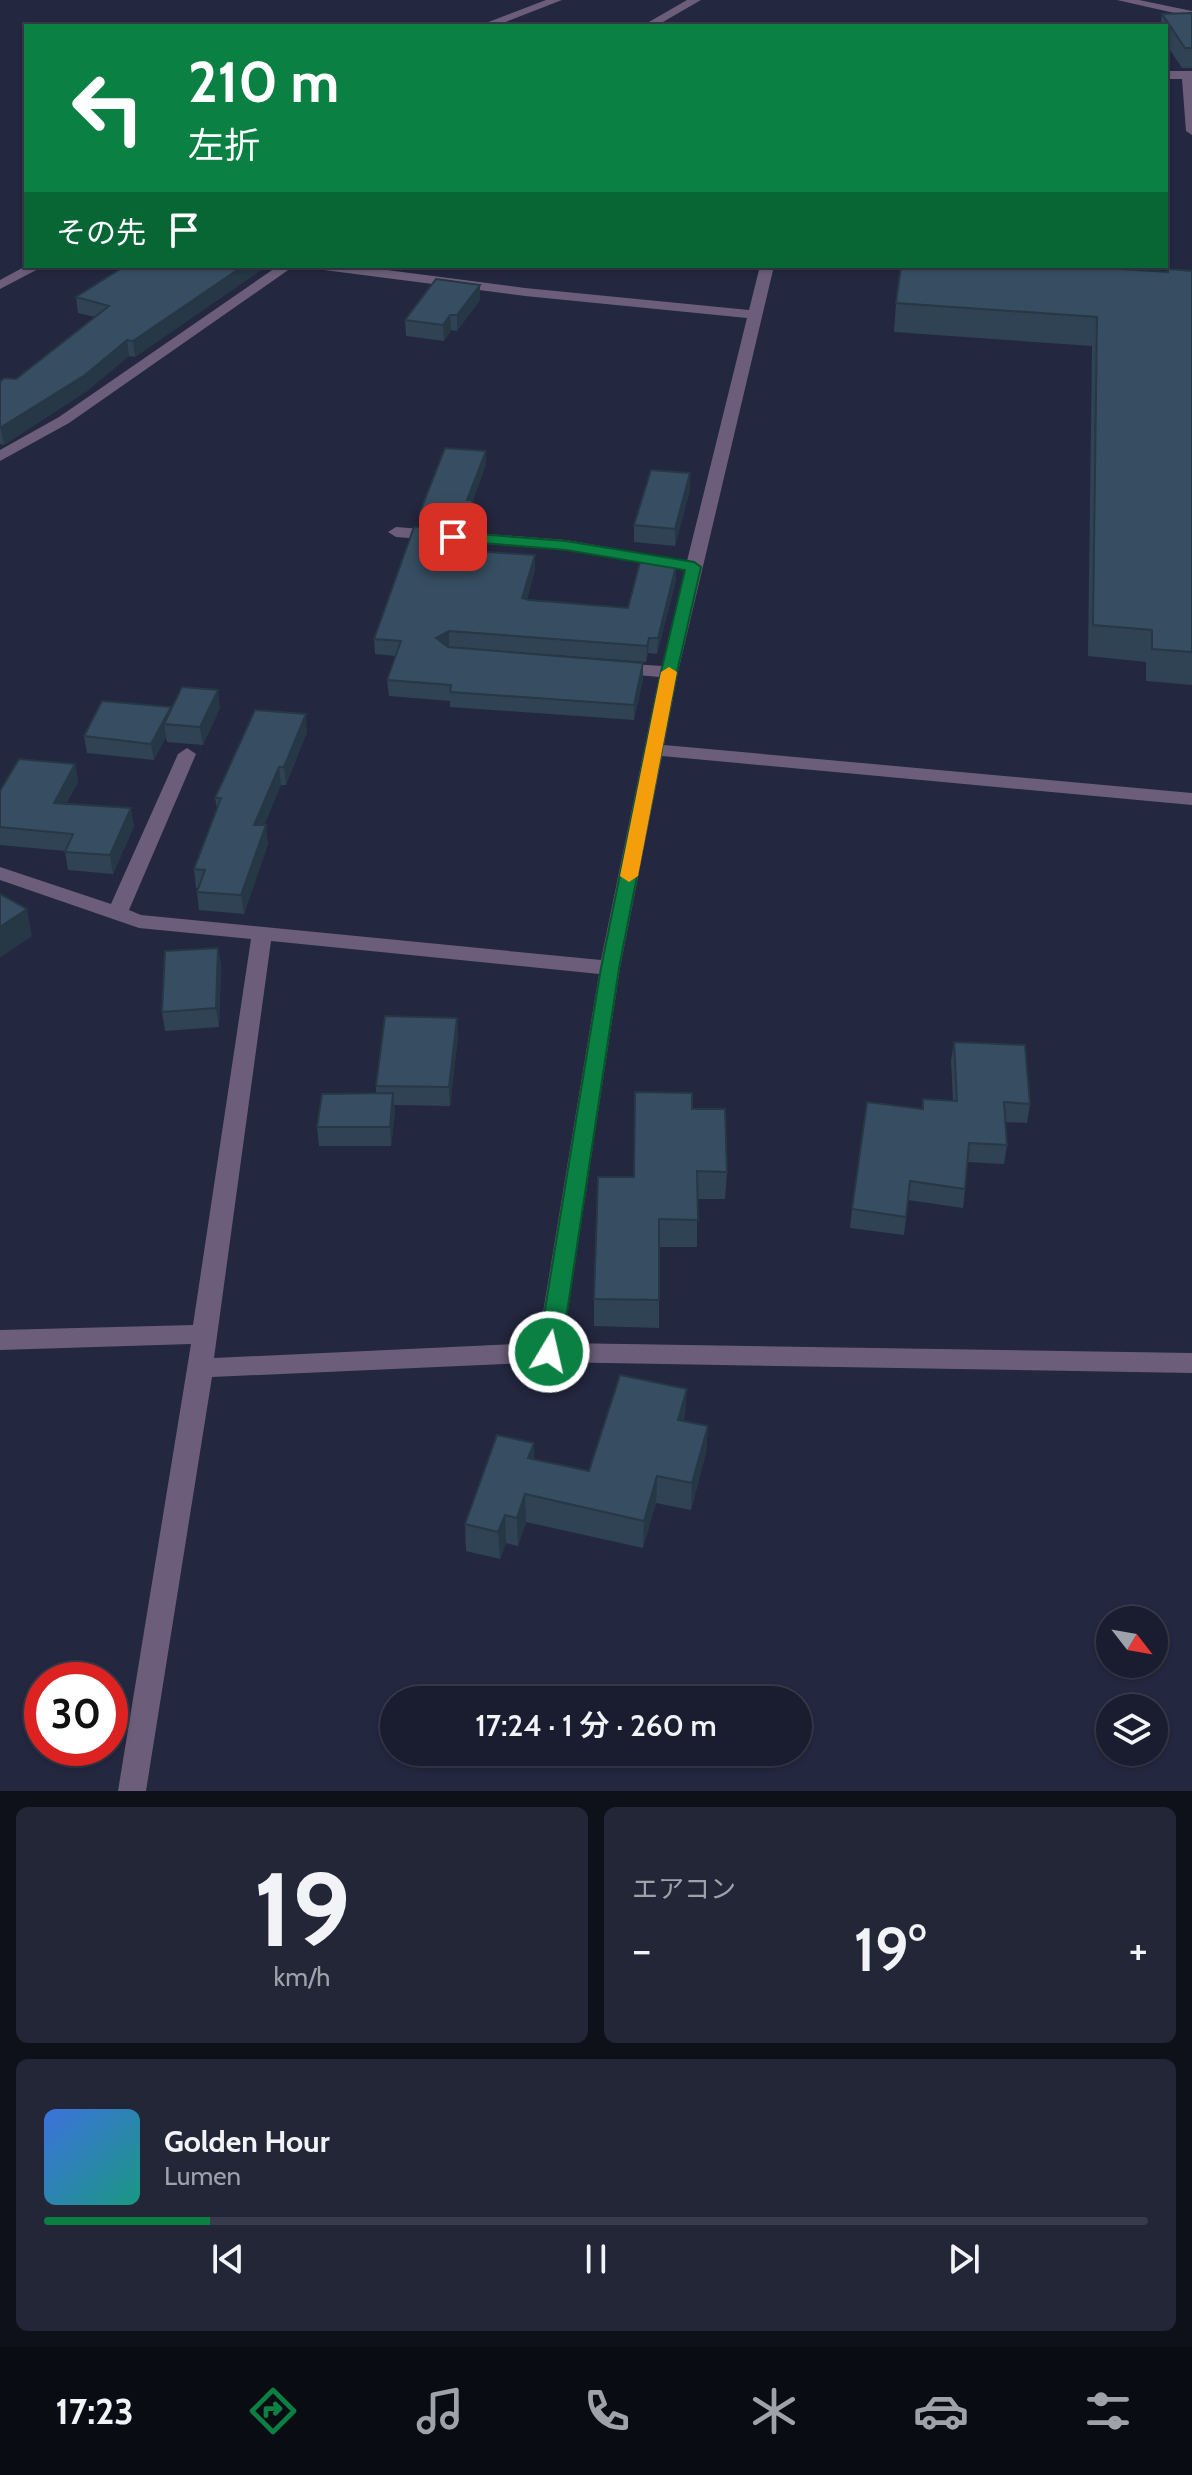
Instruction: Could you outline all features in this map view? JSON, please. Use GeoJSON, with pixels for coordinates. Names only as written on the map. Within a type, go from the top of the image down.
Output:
{"type":"FeatureCollection","features":[{"type":"Feature","properties":{"kind":"street"},"geometry":{"type":"LineString","coordinates":[[490,24],[556,0]]}},
{"type":"Feature","properties":{"kind":"street"},"geometry":{"type":"LineString","coordinates":[[652,24],[695,0]]}},
{"type":"Feature","properties":{"kind":"street"},"geometry":{"type":"LineString","coordinates":[[1123,0],[1190,12]]}},
{"type":"Feature","properties":{"kind":"street"},"geometry":{"type":"LineString","coordinates":[[1168,75],[1190,75],[1192,131]]}},
{"type":"Feature","properties":{"kind":"street"},"geometry":{"type":"LineString","coordinates":[[0,285],[33,268]]}},
{"type":"Feature","properties":{"kind":"street"},"geometry":{"type":"LineString","coordinates":[[0,456],[64,420],[284,268]]}},
{"type":"Feature","properties":{"kind":"street"},"geometry":{"type":"LineString","coordinates":[[339,268],[525,292],[756,315]]}},
{"type":"Feature","properties":{"kind":"street"},"geometry":{"type":"LineString","coordinates":[[549,1352],[610,968],[669,672],[767,268]]}},
{"type":"Feature","properties":{"kind":"street"},"geometry":{"type":"LineString","coordinates":[[396,532],[566,545],[694,567]]}},
{"type":"Feature","properties":{"kind":"street"},"geometry":{"type":"LineString","coordinates":[[606,667],[669,672]]}},
{"type":"Feature","properties":{"kind":"street"},"geometry":{"type":"LineString","coordinates":[[654,750],[1192,799]]}},
{"type":"Feature","properties":{"kind":"street"},"geometry":{"type":"LineString","coordinates":[[117,914],[187,754]]}},
{"type":"Feature","properties":{"kind":"street"},"geometry":{"type":"LineString","coordinates":[[0,873],[139,921],[610,968]]}},
{"type":"Feature","properties":{"kind":"street"},"geometry":{"type":"LineString","coordinates":[[132,1791],[201,1368],[262,931]]}},
{"type":"Feature","properties":{"kind":"street"},"geometry":{"type":"LineString","coordinates":[[0,1340],[204,1334]]}},
{"type":"Feature","properties":{"kind":"street"},"geometry":{"type":"LineString","coordinates":[[201,1368],[549,1352],[1192,1363]]}},
{"type":"Feature","properties":{"kind":"building"},"geometry":{"type":"Polygon","coordinates":[[[1192,13],[1192,48],[1185,48],[1162,14],[1192,13]]]}},
{"type":"Feature","properties":{"kind":"building"},"geometry":{"type":"Polygon","coordinates":[[[122,268],[240,268],[133,341],[127,340],[85,375],[0,428],[0,382],[4,378],[16,379],[109,306],[76,297],[122,268]]]}},
{"type":"Feature","properties":{"kind":"building"},"geometry":{"type":"Polygon","coordinates":[[[901,268],[1192,271],[1192,652],[1152,649],[1152,630],[1093,625],[1097,317],[896,303],[901,268]]]}},
{"type":"Feature","properties":{"kind":"building"},"geometry":{"type":"Polygon","coordinates":[[[436,279],[480,285],[457,315],[450,315],[443,325],[405,320],[436,279]]]}},
{"type":"Feature","properties":{"kind":"building"},"geometry":{"type":"Polygon","coordinates":[[[445,448],[486,451],[467,500],[473,500],[468,516],[420,512],[445,448]]]}},
{"type":"Feature","properties":{"kind":"building"},"geometry":{"type":"Polygon","coordinates":[[[651,470],[690,473],[675,529],[634,525],[651,470]]]}},
{"type":"Feature","properties":{"kind":"building"},"geometry":{"type":"Polygon","coordinates":[[[414,527],[463,530],[457,550],[535,555],[522,598],[529,600],[628,608],[640,562],[676,566],[658,638],[649,638],[647,646],[449,631],[436,638],[448,647],[643,663],[634,705],[450,692],[451,685],[387,680],[401,641],[374,639],[414,527]]]}},
{"type":"Feature","properties":{"kind":"building"},"geometry":{"type":"Polygon","coordinates":[[[182,687],[218,690],[200,727],[164,724],[182,687]]]}},
{"type":"Feature","properties":{"kind":"building"},"geometry":{"type":"Polygon","coordinates":[[[102,701],[171,707],[151,744],[84,736],[102,701]]]}},
{"type":"Feature","properties":{"kind":"building"},"geometry":{"type":"Polygon","coordinates":[[[255,710],[306,714],[284,767],[279,767],[254,825],[266,825],[241,895],[197,892],[205,870],[194,869],[221,798],[215,798],[255,710]]]}},
{"type":"Feature","properties":{"kind":"building"},"geometry":{"type":"Polygon","coordinates":[[[19,759],[75,764],[54,803],[131,808],[110,855],[65,852],[73,834],[0,827],[0,791],[19,759]]]}},
{"type":"Feature","properties":{"kind":"building"},"geometry":{"type":"Polygon","coordinates":[[[0,894],[27,909],[0,927],[0,894]]]}},
{"type":"Feature","properties":{"kind":"building"},"geometry":{"type":"Polygon","coordinates":[[[218,948],[216,1008],[162,1012],[165,951],[218,948]]]}},
{"type":"Feature","properties":{"kind":"building"},"geometry":{"type":"Polygon","coordinates":[[[385,1016],[457,1018],[449,1087],[376,1086],[385,1016]]]}},
{"type":"Feature","properties":{"kind":"building"},"geometry":{"type":"Polygon","coordinates":[[[954,1042],[1025,1045],[1030,1104],[1004,1102],[1007,1145],[969,1143],[965,1189],[910,1181],[906,1217],[852,1209],[867,1102],[923,1109],[923,1099],[957,1101],[954,1042]]]}},
{"type":"Feature","properties":{"kind":"building"},"geometry":{"type":"Polygon","coordinates":[[[635,1092],[692,1093],[692,1109],[725,1109],[727,1172],[697,1171],[698,1220],[659,1219],[659,1300],[594,1299],[598,1177],[634,1177],[635,1092]]]}},
{"type":"Feature","properties":{"kind":"building"},"geometry":{"type":"Polygon","coordinates":[[[393,1093],[390,1127],[317,1127],[322,1094],[393,1093]]]}},
{"type":"Feature","properties":{"kind":"building"},"geometry":{"type":"Polygon","coordinates":[[[620,1375],[687,1389],[678,1420],[708,1426],[692,1483],[657,1476],[644,1521],[525,1494],[517,1518],[505,1515],[498,1532],[465,1524],[497,1435],[534,1443],[528,1458],[589,1471],[620,1375]]]}},
{"type":"Feature","properties":{"kind":"slow traffic"},"geometry":{"type":"LineString","coordinates":[[629,876],[669,672]]}},
{"type":"Feature","properties":{"kind":"route"},"geometry":{"type":"LineString","coordinates":[[453,537],[566,545],[694,567],[669,672],[610,968],[549,1352]]}}]}
